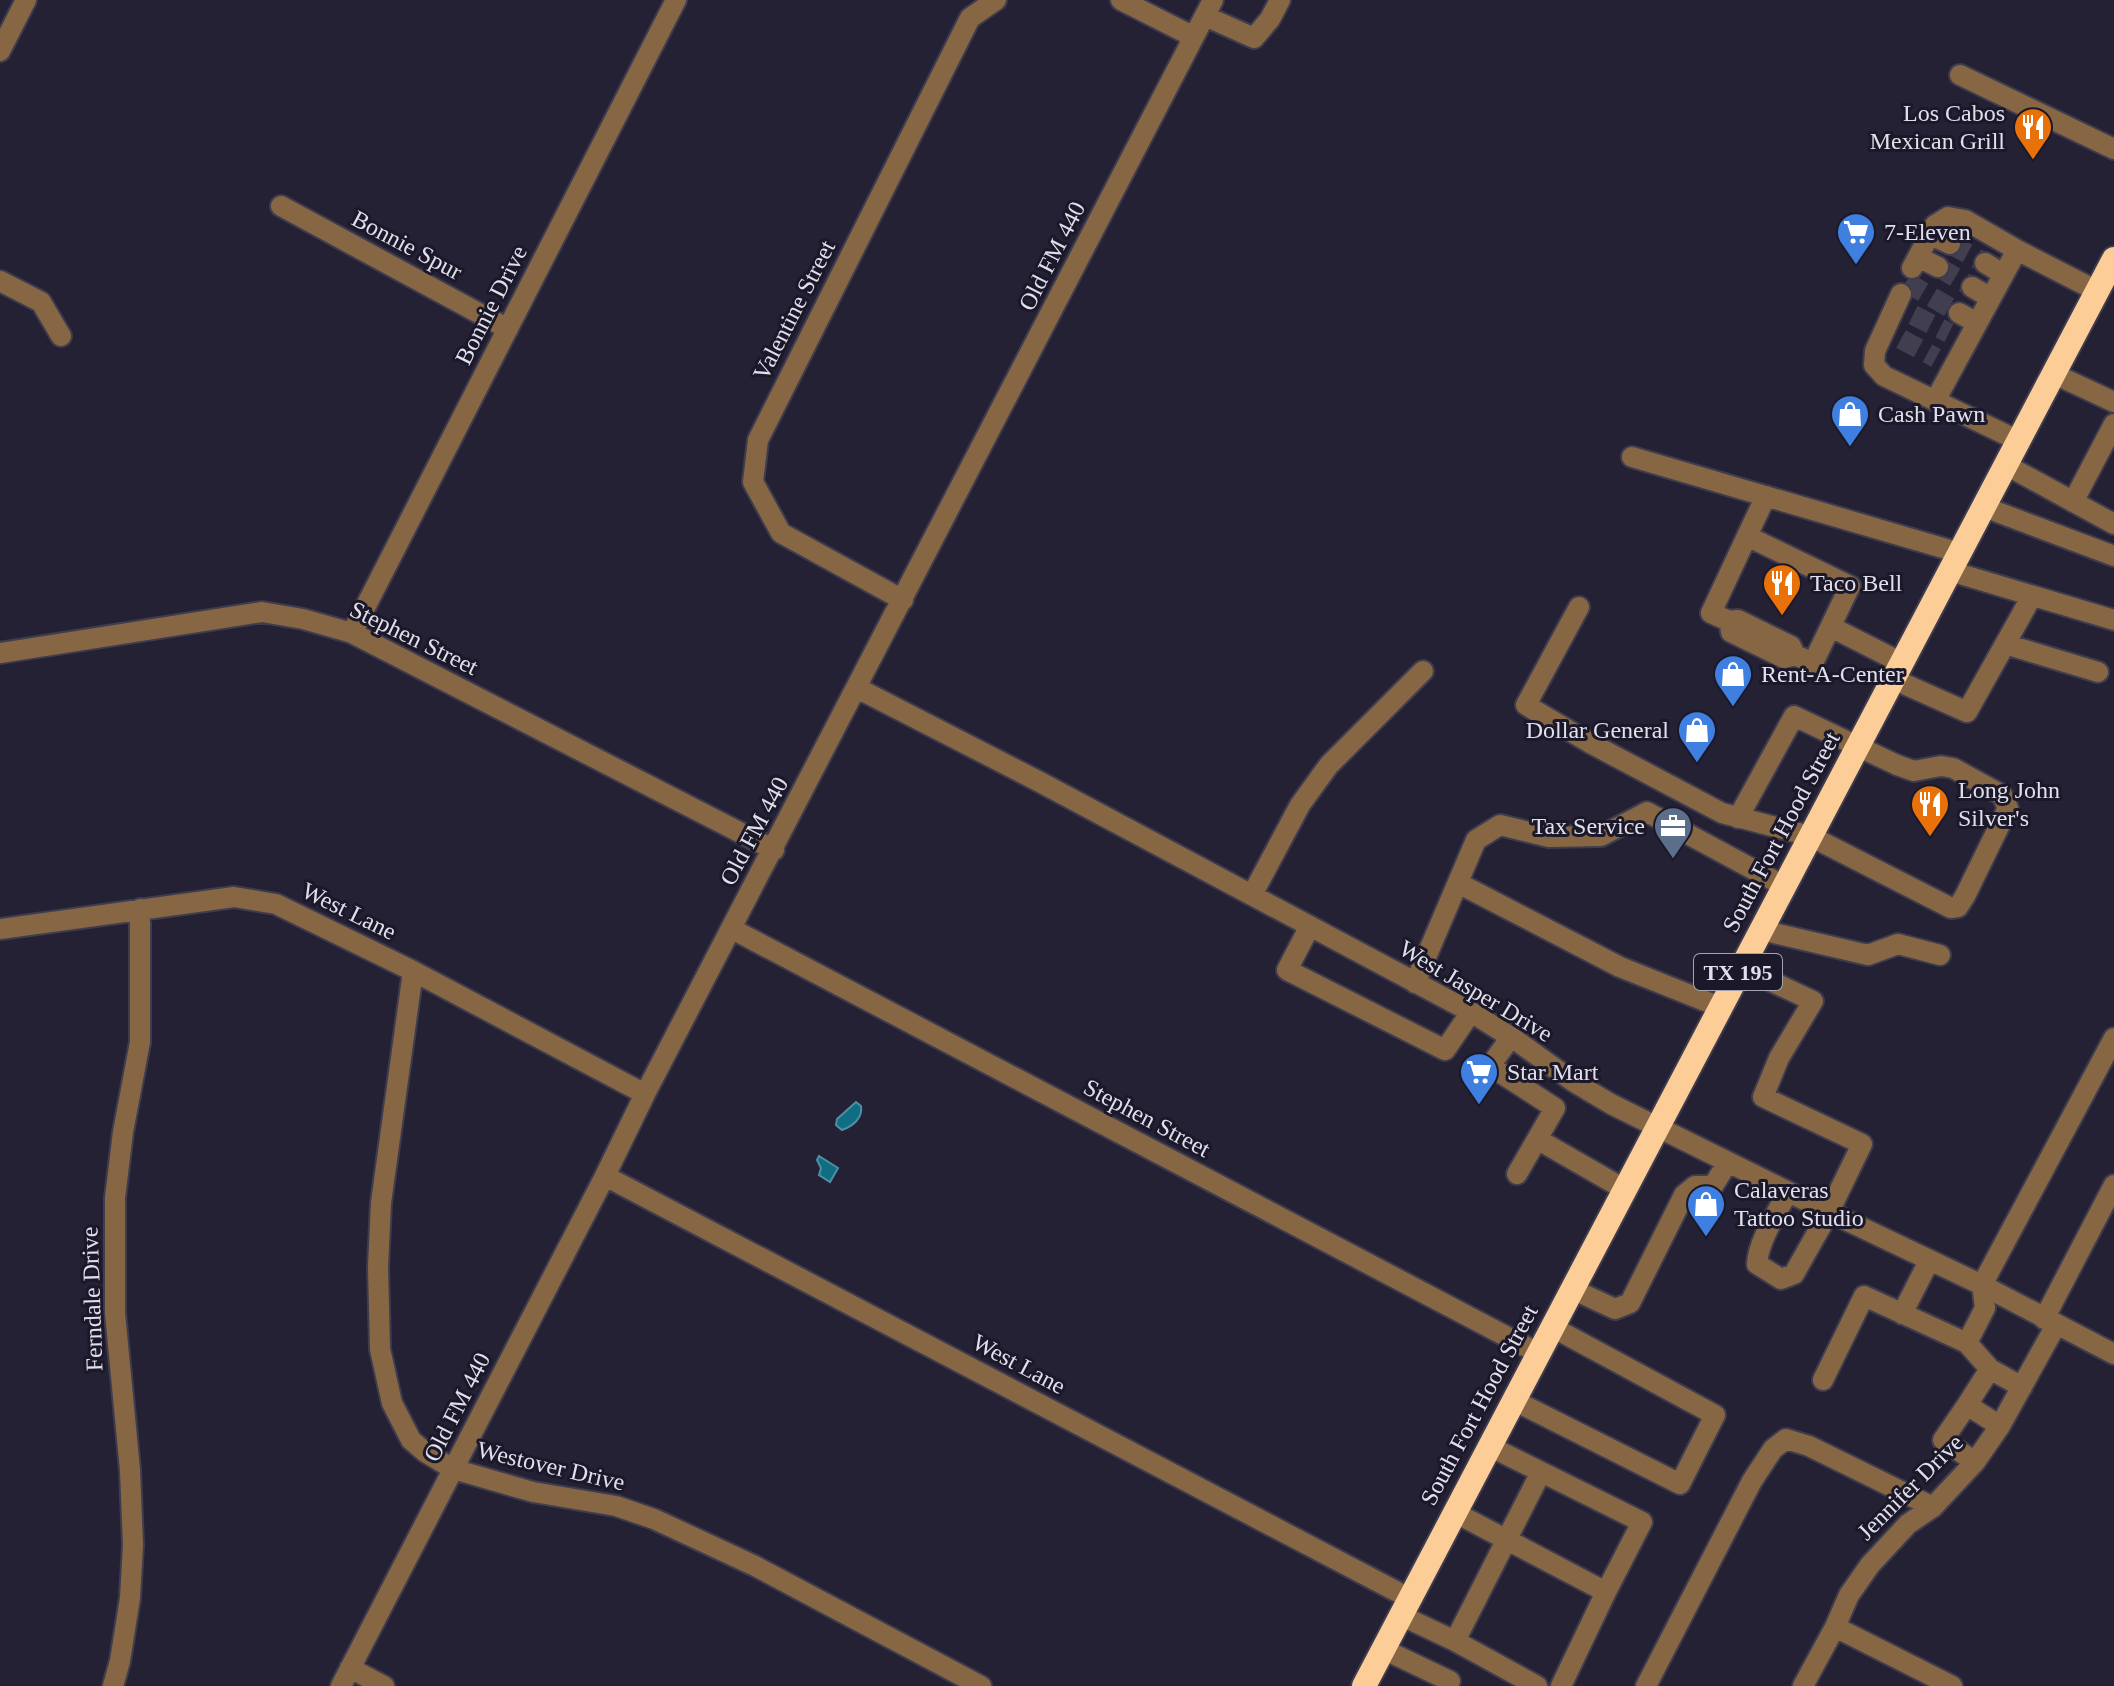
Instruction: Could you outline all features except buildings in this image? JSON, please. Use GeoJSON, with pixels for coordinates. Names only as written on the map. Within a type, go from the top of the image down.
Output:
{"type":"FeatureCollection","features":[{"type":"Feature","properties":{"kind":"highway","name":"South Fort Hood Street"},"geometry":{"type":"LineString","coordinates":[[1364,1686],[2114,259]]}},
{"type":"Feature","properties":{"kind":"street"},"geometry":{"type":"LineString","coordinates":[[0,51],[26,0]]}},
{"type":"Feature","properties":{"kind":"street","name":"Bonnie Drive"},"geometry":{"type":"LineString","coordinates":[[352,633],[676,0]]}},
{"type":"Feature","properties":{"kind":"street","name":"Valentine Street"},"geometry":{"type":"LineString","coordinates":[[903,600],[781,533],[753,482],[758,440],[970,18],[996,0]]}},
{"type":"Feature","properties":{"kind":"street"},"geometry":{"type":"LineString","coordinates":[[1121,0],[1194,37]]}},
{"type":"Feature","properties":{"kind":"street"},"geometry":{"type":"LineString","coordinates":[[1209,8],[1254,38],[1270,19],[1280,0]]}},
{"type":"Feature","properties":{"kind":"street","name":"Old FM 440"},"geometry":{"type":"LineString","coordinates":[[346,1677],[1209,8]]}},
{"type":"Feature","properties":{"kind":"street"},"geometry":{"type":"LineString","coordinates":[[1960,75],[2114,149]]}},
{"type":"Feature","properties":{"kind":"street","name":"Bonnie Spur"},"geometry":{"type":"LineString","coordinates":[[281,206],[508,329]]}},
{"type":"Feature","properties":{"kind":"street"},"geometry":{"type":"LineString","coordinates":[[1938,267],[1915,262],[1935,225],[1948,217],[1965,220],[2097,291]]}},
{"type":"Feature","properties":{"kind":"street"},"geometry":{"type":"LineString","coordinates":[[1930,235],[1950,244]]}},
{"type":"Feature","properties":{"kind":"street"},"geometry":{"type":"LineString","coordinates":[[1935,401],[1944,363],[1957,338],[1968,318],[1991,298],[2017,250]]}},
{"type":"Feature","properties":{"kind":"street"},"geometry":{"type":"LineString","coordinates":[[1985,263],[2003,274]]}},
{"type":"Feature","properties":{"kind":"street"},"geometry":{"type":"LineString","coordinates":[[0,281],[41,302],[61,336]]}},
{"type":"Feature","properties":{"kind":"street"},"geometry":{"type":"LineString","coordinates":[[1972,287],[1991,298]]}},
{"type":"Feature","properties":{"kind":"street"},"geometry":{"type":"LineString","coordinates":[[1903,305],[1893,334],[1875,351],[1874,365],[1884,376],[2019,441]]}},
{"type":"Feature","properties":{"kind":"street"},"geometry":{"type":"LineString","coordinates":[[2054,374],[2114,402]]}},
{"type":"Feature","properties":{"kind":"street"},"geometry":{"type":"LineString","coordinates":[[2073,502],[2114,424]]}},
{"type":"Feature","properties":{"kind":"street"},"geometry":{"type":"LineString","coordinates":[[1632,457],[1766,496],[1955,562],[2032,596],[2114,620]]}},
{"type":"Feature","properties":{"kind":"street"},"geometry":{"type":"LineString","coordinates":[[2006,465],[2114,524]]}},
{"type":"Feature","properties":{"kind":"street"},"geometry":{"type":"LineString","coordinates":[[1747,536],[1850,586],[1813,663],[1795,655],[1791,646],[1738,620],[1729,621],[1711,613],[1747,536],[1766,496]]}},
{"type":"Feature","properties":{"kind":"street"},"geometry":{"type":"LineString","coordinates":[[1984,507],[2114,556]]}},
{"type":"Feature","properties":{"kind":"street"},"geometry":{"type":"LineString","coordinates":[[1831,627],[1967,712],[2032,596]]}},
{"type":"Feature","properties":{"kind":"street"},"geometry":{"type":"LineString","coordinates":[[1579,607],[1526,705],[1722,813],[1738,818],[1810,836],[1951,908],[1958,907],[1965,896],[2008,808],[2002,795],[1953,768],[1941,766],[1914,771],[1794,716],[1738,818]]}},
{"type":"Feature","properties":{"kind":"street","name":"Stephen Street"},"geometry":{"type":"LineString","coordinates":[[0,653],[262,612],[303,619],[352,633],[774,850]]}},
{"type":"Feature","properties":{"kind":"street"},"geometry":{"type":"LineString","coordinates":[[2005,644],[2098,672]]}},
{"type":"Feature","properties":{"kind":"street"},"geometry":{"type":"LineString","coordinates":[[1252,895],[1300,805],[1329,765],[1423,671]]}},
{"type":"Feature","properties":{"kind":"street","name":"West Jasper Drive"},"geometry":{"type":"LineString","coordinates":[[857,688],[1471,1012],[1611,1104],[1982,1285],[2114,1354]]}},
{"type":"Feature","properties":{"kind":"street"},"geometry":{"type":"LineString","coordinates":[[1415,983],[1476,840],[1500,825],[1549,837],[1601,836],[1647,812],[1784,886]]}},
{"type":"Feature","properties":{"kind":"street"},"geometry":{"type":"LineString","coordinates":[[1458,883],[1620,967],[1720,1007]]}},
{"type":"Feature","properties":{"kind":"street","name":"West Lane"},"geometry":{"type":"LineString","coordinates":[[0,929],[234,897],[276,904],[413,971],[645,1094]]}},
{"type":"Feature","properties":{"kind":"street","name":"Ferndale Drive"},"geometry":{"type":"LineString","coordinates":[[113,1686],[130,1598],[133,1545],[130,1470],[115,1313],[115,1198],[123,1132],[140,1042],[140,909]]}},
{"type":"Feature","properties":{"kind":"street"},"geometry":{"type":"LineString","coordinates":[[1310,926],[1287,970],[1445,1050],[1471,1012]]}},
{"type":"Feature","properties":{"kind":"street","name":"Stephen Street"},"geometry":{"type":"LineString","coordinates":[[732,929],[1538,1353]]}},
{"type":"Feature","properties":{"kind":"street"},"geometry":{"type":"LineString","coordinates":[[1761,930],[1868,955],[1898,944],[1940,955]]}},
{"type":"Feature","properties":{"kind":"street"},"geometry":{"type":"LineString","coordinates":[[1741,967],[1813,1001],[1779,1058],[1763,1097],[1862,1144],[1794,1274],[1781,1279],[1757,1264],[1757,1256],[1788,1192]]}},
{"type":"Feature","properties":{"kind":"street","name":"Westover Drive"},"geometry":{"type":"LineString","coordinates":[[413,971],[381,1203],[378,1267],[380,1349],[392,1403],[411,1440],[453,1469],[533,1492],[616,1506],[654,1519],[755,1566],[981,1686]]}},
{"type":"Feature","properties":{"kind":"street"},"geometry":{"type":"LineString","coordinates":[[1511,1037],[1490,1066],[1555,1108],[1517,1174]]}},
{"type":"Feature","properties":{"kind":"street"},"geometry":{"type":"LineString","coordinates":[[1967,1343],[1985,1308],[1982,1285],[2114,1038]]}},
{"type":"Feature","properties":{"kind":"street"},"geometry":{"type":"LineString","coordinates":[[1538,1097],[1558,1070]]}},
{"type":"Feature","properties":{"kind":"street"},"geometry":{"type":"LineString","coordinates":[[1537,1139],[1624,1189]]}},
{"type":"Feature","properties":{"kind":"street"},"geometry":{"type":"LineString","coordinates":[[1572,1289],[1615,1309],[1630,1303],[1684,1195],[1695,1186],[1713,1186],[1728,1162]]}},
{"type":"Feature","properties":{"kind":"street","name":"West Lane"},"geometry":{"type":"LineString","coordinates":[[605,1176],[1405,1606],[1455,1641],[1537,1686]]}},
{"type":"Feature","properties":{"kind":"street","name":"Jennifer Drive"},"geometry":{"type":"LineString","coordinates":[[1803,1686],[1849,1595],[1870,1565],[1908,1524],[1933,1507],[1975,1462],[2000,1426],[2022,1387],[2114,1185]]}},
{"type":"Feature","properties":{"kind":"street"},"geometry":{"type":"LineString","coordinates":[[1902,1314],[1929,1261]]}},
{"type":"Feature","properties":{"kind":"street"},"geometry":{"type":"LineString","coordinates":[[1823,1380],[1864,1296],[1967,1343],[1990,1369],[2022,1387]]}},
{"type":"Feature","properties":{"kind":"street"},"geometry":{"type":"LineString","coordinates":[[1513,1400],[1680,1484],[1715,1415],[1552,1327]]}},
{"type":"Feature","properties":{"kind":"street"},"geometry":{"type":"LineString","coordinates":[[1975,1462],[1938,1447],[1990,1369]]}},
{"type":"Feature","properties":{"kind":"street"},"geometry":{"type":"LineString","coordinates":[[1967,1405],[2000,1426]]}},
{"type":"Feature","properties":{"kind":"street"},"geometry":{"type":"LineString","coordinates":[[1646,1686],[1752,1481],[1773,1449],[1786,1439],[1809,1446],[1933,1507]]}},
{"type":"Feature","properties":{"kind":"street"},"geometry":{"type":"LineString","coordinates":[[1489,1446],[1642,1522],[1561,1686]]}},
{"type":"Feature","properties":{"kind":"street"},"geometry":{"type":"LineString","coordinates":[[1455,1641],[1541,1472]]}},
{"type":"Feature","properties":{"kind":"street"},"geometry":{"type":"LineString","coordinates":[[1454,1512],[1606,1592]]}},
{"type":"Feature","properties":{"kind":"street"},"geometry":{"type":"LineString","coordinates":[[1835,1627],[1952,1686]]}},
{"type":"Feature","properties":{"kind":"street"},"geometry":{"type":"LineString","coordinates":[[1383,1649],[1450,1681],[1447,1686]]}},
{"type":"Feature","properties":{"kind":"street"},"geometry":{"type":"LineString","coordinates":[[346,1677],[384,1686]]}},
{"type":"Feature","properties":{"kind":"water"},"geometry":{"type":"Polygon","coordinates":[[[856,1102],[861,1106],[859,1118],[842,1130],[836,1125],[837,1119],[856,1102]]]}},
{"type":"Feature","properties":{"kind":"water"},"geometry":{"type":"Polygon","coordinates":[[[819,1156],[838,1168],[830,1182],[819,1175],[819,1156]]]}},
{"type":"Feature","properties":{"kind":"tunnel"},"geometry":{"type":"LineString","coordinates":[[1950,244],[1985,263]]}},
{"type":"Feature","properties":{"kind":"tunnel"},"geometry":{"type":"LineString","coordinates":[[1938,267],[1972,287]]}},
{"type":"Feature","properties":{"kind":"tunnel"},"geometry":{"type":"LineString","coordinates":[[1906,282],[1959,313]]}},
{"type":"Feature","properties":{"kind":"tunnel"},"geometry":{"type":"LineString","coordinates":[[1913,315],[1949,333]]}},
{"type":"Feature","properties":{"kind":"tunnel"},"geometry":{"type":"LineString","coordinates":[[1901,339],[1936,358]]}},
{"type":"Feature","properties":{"kind":"place","name":"Los Cabos Mexican Grill"},"geometry":{"type":"Point","coordinates":[2033,161]}},
{"type":"Feature","properties":{"kind":"place","name":"7-Eleven"},"geometry":{"type":"Point","coordinates":[1856,266]}},
{"type":"Feature","properties":{"kind":"place","name":"Cash Pawn"},"geometry":{"type":"Point","coordinates":[1850,448]}},
{"type":"Feature","properties":{"kind":"place","name":"Taco Bell"},"geometry":{"type":"Point","coordinates":[1782,617]}},
{"type":"Feature","properties":{"kind":"place","name":"Rent-A-Center"},"geometry":{"type":"Point","coordinates":[1733,708]}},
{"type":"Feature","properties":{"kind":"place","name":"Dollar General"},"geometry":{"type":"Point","coordinates":[1697,764]}},
{"type":"Feature","properties":{"kind":"place","name":"Long John Silver's"},"geometry":{"type":"Point","coordinates":[1930,838]}},
{"type":"Feature","properties":{"kind":"place","name":"Tax Service"},"geometry":{"type":"Point","coordinates":[1673,860]}},
{"type":"Feature","properties":{"kind":"place","name":"Star Mart"},"geometry":{"type":"Point","coordinates":[1479,1106]}},
{"type":"Feature","properties":{"kind":"place","name":"Calaveras Tattoo Studio"},"geometry":{"type":"Point","coordinates":[1706,1238]}}]}
